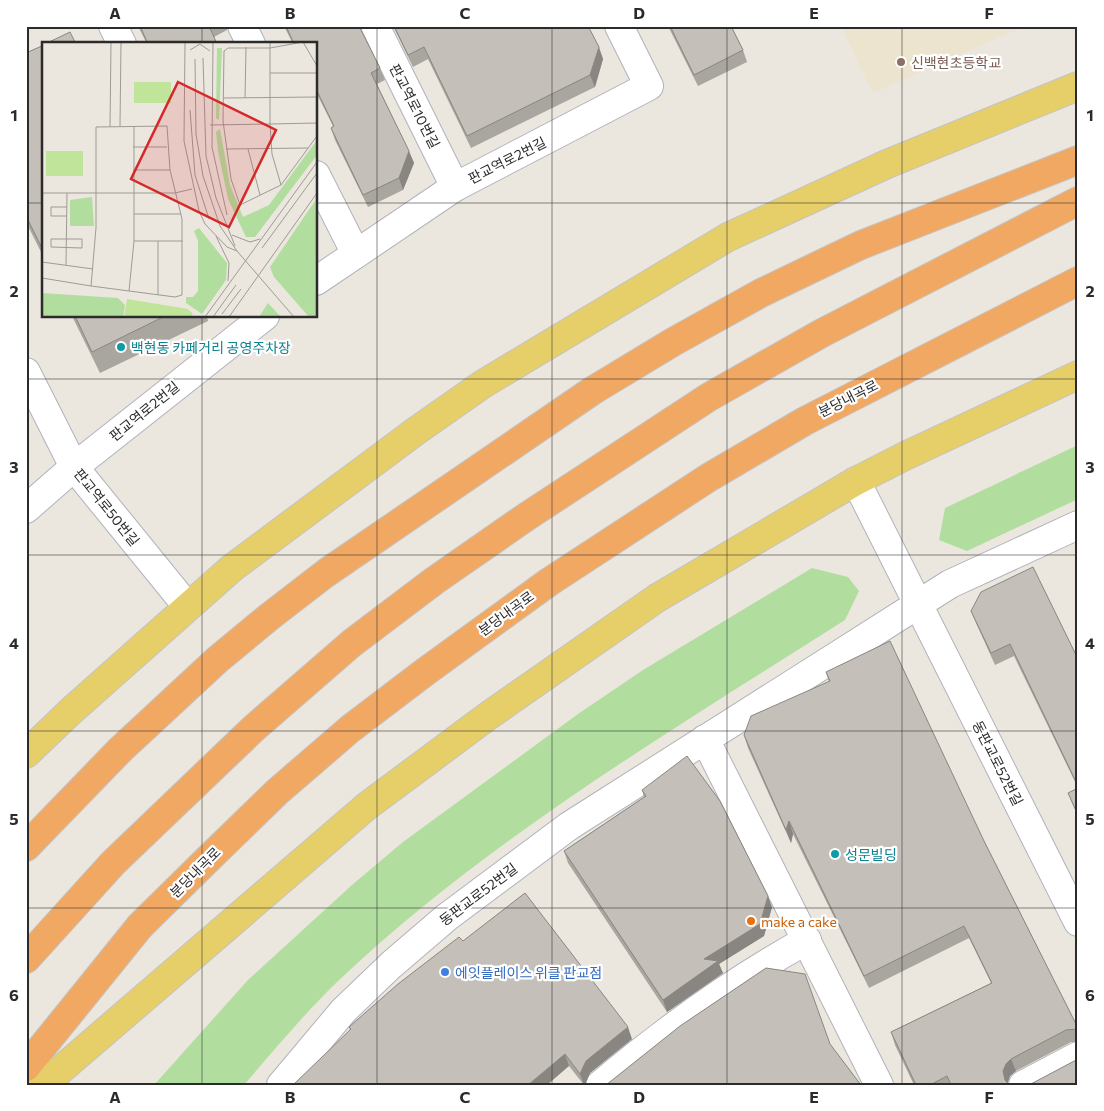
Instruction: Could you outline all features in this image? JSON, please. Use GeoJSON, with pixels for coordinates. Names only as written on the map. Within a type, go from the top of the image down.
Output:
{"type":"FeatureCollection","features":[{"type":"Feature","properties":{"kind":"highway"},"geometry":{"type":"LineString","coordinates":[[26,847],[120,750],[217,660],[269,617],[326,573],[592,391],[673,342],[761,293],[861,245],[1078,160]]}},
{"type":"Feature","properties":{"kind":"highway"},"geometry":{"type":"LineString","coordinates":[[26,960],[113,863],[203,775],[352,643],[434,581],[596,471],[709,398],[822,333],[1078,201]]}},
{"type":"Feature","properties":{"kind":"highway","name":"분당내곡로"},"geometry":{"type":"LineString","coordinates":[[26,1067],[140,926],[207,860],[307,767],[350,730],[425,672],[549,582],[708,478],[805,420],[1078,281]]}},
{"type":"Feature","properties":{"kind":"main road"},"geometry":{"type":"LineString","coordinates":[[26,754],[187,606],[232,568],[475,389],[728,237],[819,194],[1078,86]]}},
{"type":"Feature","properties":{"kind":"main road"},"geometry":{"type":"LineString","coordinates":[[43,1085],[367,806],[428,759],[657,598],[856,481],[904,456],[1078,375]]}},
{"type":"Feature","properties":{"kind":"street"},"geometry":{"type":"LineString","coordinates":[[113,26],[121,42]]}},
{"type":"Feature","properties":{"kind":"street"},"geometry":{"type":"LineString","coordinates":[[242,26],[250,42]]}},
{"type":"Feature","properties":{"kind":"street","name":"판교역로10번길"},"geometry":{"type":"LineString","coordinates":[[375,26],[455,186]]}},
{"type":"Feature","properties":{"kind":"street","name":"판교역로2번길"},"geometry":{"type":"LineString","coordinates":[[318,280],[455,186],[649,86],[619,26]]}},
{"type":"Feature","properties":{"kind":"street"},"geometry":{"type":"LineString","coordinates":[[318,179],[356,254]]}},
{"type":"Feature","properties":{"kind":"street","name":"판교역로2번길"},"geometry":{"type":"LineString","coordinates":[[26,509],[258,318]]}},
{"type":"Feature","properties":{"kind":"street","name":"판교역로50번길"},"geometry":{"type":"LineString","coordinates":[[26,372],[74,468],[187,606]]}},
{"type":"Feature","properties":{"kind":"street","name":"동판교로52번길"},"geometry":{"type":"LineString","coordinates":[[856,481],[1078,922]]}},
{"type":"Feature","properties":{"kind":"street","name":"동판교로52번길"},"geometry":{"type":"LineString","coordinates":[[281,1085],[344,1010],[391,965],[447,917],[569,826],[950,584],[1078,525]]}},
{"type":"Feature","properties":{"kind":"street"},"geometry":{"type":"LineString","coordinates":[[705,739],[879,1085]]}},
{"type":"Feature","properties":{"kind":"street"},"geometry":{"type":"LineString","coordinates":[[600,1085],[706,1001],[807,940]]}},
{"type":"Feature","properties":{"kind":"street"},"geometry":{"type":"LineString","coordinates":[[1023,1085],[1078,1056]]}},
{"type":"Feature","properties":{"kind":"shaded area","name":"신백현초등학교"},"geometry":{"type":"Polygon","coordinates":[[[841,26],[1025,26],[873,93],[841,26]]]}},
{"type":"Feature","properties":{"kind":"green space"},"geometry":{"type":"Polygon","coordinates":[[[1078,445],[1078,499],[967,551],[939,540],[945,508],[1078,445]]]}},
{"type":"Feature","properties":{"kind":"green space"},"geometry":{"type":"Polygon","coordinates":[[[812,568],[848,577],[859,591],[845,620],[582,789],[456,881],[395,930],[337,982],[301,1019],[244,1085],[154,1085],[248,980],[352,885],[403,842],[578,714],[643,670],[812,568]]]}},
{"type":"Feature","properties":{"kind":"building"},"geometry":{"type":"Polygon","coordinates":[[[140,26],[209,26],[216,42],[147,42],[140,26]]]}},
{"type":"Feature","properties":{"kind":"building"},"geometry":{"type":"Polygon","coordinates":[[[286,26],[359,26],[380,68],[371,73],[409,151],[399,178],[363,195],[331,128],[334,126],[318,93],[318,42],[293,42],[286,26]]]}},
{"type":"Feature","properties":{"kind":"building"},"geometry":{"type":"Polygon","coordinates":[[[394,26],[588,26],[599,47],[590,75],[467,136],[424,47],[408,55],[394,26]]]}},
{"type":"Feature","properties":{"kind":"building"},"geometry":{"type":"Polygon","coordinates":[[[670,26],[731,26],[743,50],[694,75],[670,26]]]}},
{"type":"Feature","properties":{"kind":"building"},"geometry":{"type":"Polygon","coordinates":[[[70,32],[75,42],[49,42],[70,32]]]}},
{"type":"Feature","properties":{"kind":"building"},"geometry":{"type":"Polygon","coordinates":[[[42,46],[42,248],[26,216],[26,53],[42,46]]]}},
{"type":"Feature","properties":{"kind":"building"},"geometry":{"type":"Polygon","coordinates":[[[76,318],[161,318],[92,352],[76,318]]]}},
{"type":"Feature","properties":{"kind":"building"},"geometry":{"type":"Polygon","coordinates":[[[1033,567],[1078,659],[1078,786],[1010,644],[991,653],[971,611],[981,592],[1033,567]]]}},
{"type":"Feature","properties":{"kind":"building"},"geometry":{"type":"Polygon","coordinates":[[[890,641],[984,841],[1078,1028],[1066,1030],[1011,1059],[1003,1071],[1005,1080],[1009,1085],[951,1085],[947,1076],[930,1085],[916,1085],[891,1032],[992,983],[964,926],[864,976],[789,821],[786,830],[744,735],[751,716],[830,681],[826,672],[890,641]]]}},
{"type":"Feature","properties":{"kind":"building"},"geometry":{"type":"Polygon","coordinates":[[[687,756],[720,801],[768,896],[760,924],[704,959],[718,961],[663,1000],[564,851],[646,796],[642,790],[687,756]]]}},
{"type":"Feature","properties":{"kind":"building"},"geometry":{"type":"Polygon","coordinates":[[[1078,788],[1078,815],[1068,793],[1078,788]]]}},
{"type":"Feature","properties":{"kind":"building"},"geometry":{"type":"Polygon","coordinates":[[[525,893],[628,1027],[586,1061],[580,1074],[565,1054],[528,1085],[293,1085],[351,1029],[349,1027],[398,984],[459,937],[463,941],[525,893]]]}},
{"type":"Feature","properties":{"kind":"building"},"geometry":{"type":"Polygon","coordinates":[[[766,968],[805,974],[830,1044],[861,1085],[606,1085],[680,1026],[766,968]]]}},
{"type":"Feature","properties":{"kind":"building"},"geometry":{"type":"Polygon","coordinates":[[[1078,1059],[1078,1085],[1029,1085],[1078,1059]]]}},
{"type":"Feature","properties":{"kind":"place","name":"신백현초등학교"},"geometry":{"type":"Point","coordinates":[901,62]}},
{"type":"Feature","properties":{"kind":"place","name":"백현동 카페거리 공영주차장"},"geometry":{"type":"Point","coordinates":[121,347]}},
{"type":"Feature","properties":{"kind":"place","name":"성문빌딩"},"geometry":{"type":"Point","coordinates":[835,854]}},
{"type":"Feature","properties":{"kind":"place","name":"make a cake"},"geometry":{"type":"Point","coordinates":[751,921]}},
{"type":"Feature","properties":{"kind":"place","name":"에잇플레이스 위클 판교점"},"geometry":{"type":"Point","coordinates":[445,972]}}]}
